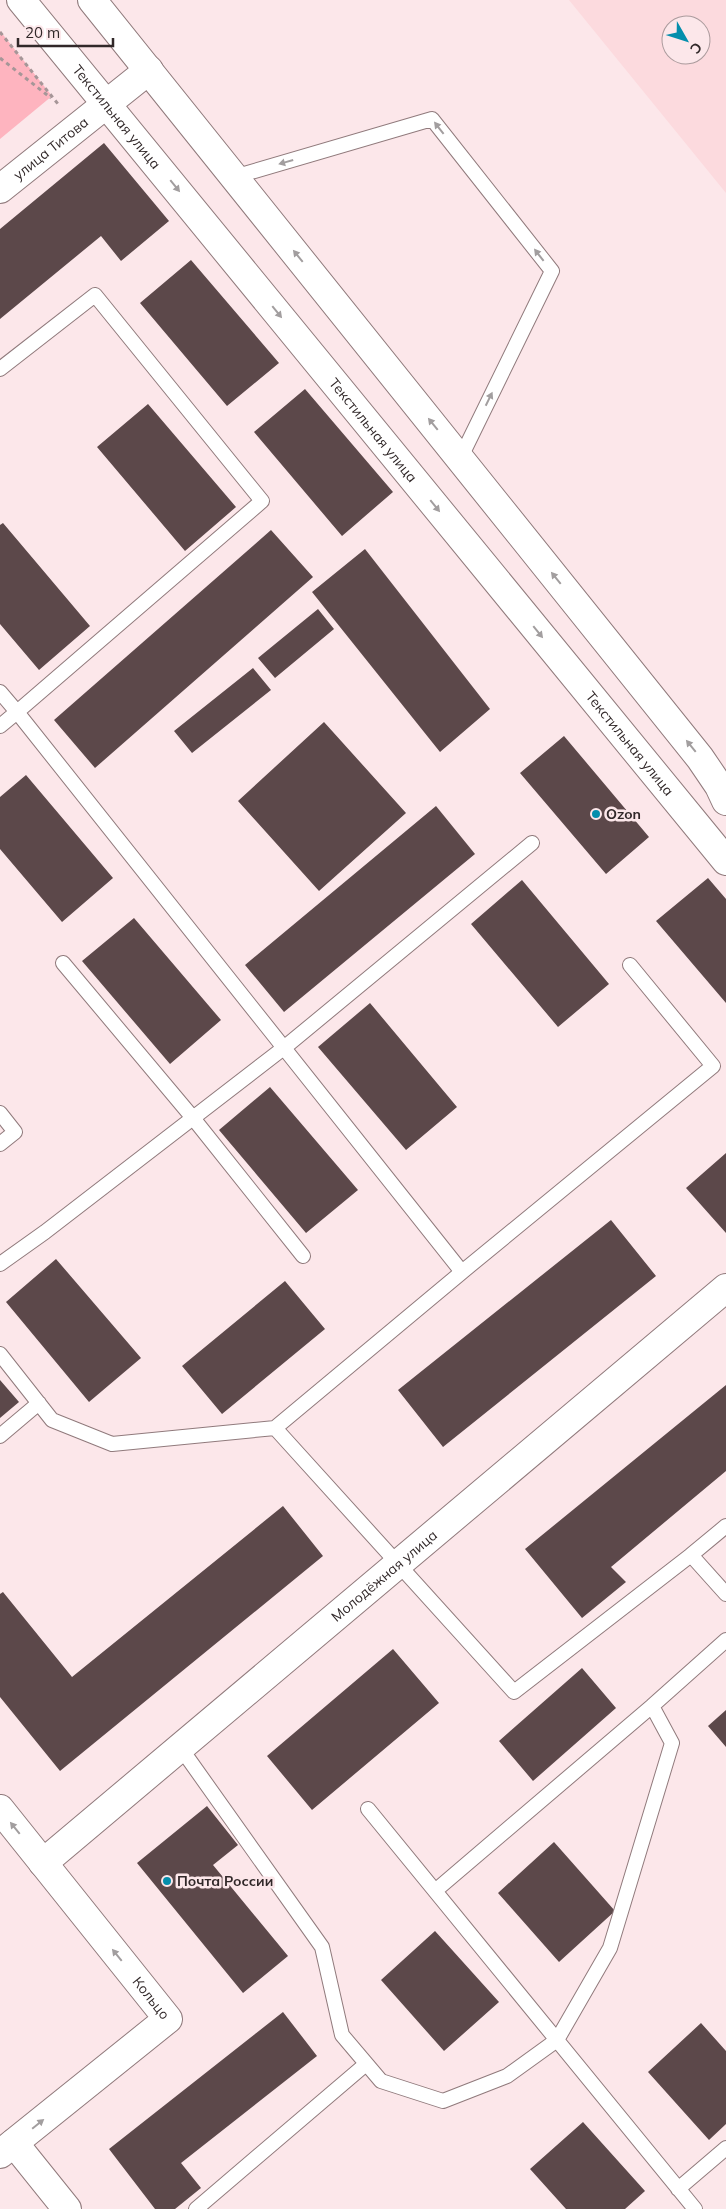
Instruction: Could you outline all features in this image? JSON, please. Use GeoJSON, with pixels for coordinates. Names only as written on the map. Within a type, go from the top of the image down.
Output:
{"type":"FeatureCollection","features":[{"type":"Feature","properties":{"kind":"main road","name":"Текстильная улица"},"geometry":{"type":"LineString","coordinates":[[22,0],[726,861]]}},
{"type":"Feature","properties":{"kind":"main road"},"geometry":{"type":"LineString","coordinates":[[92,0],[700,758],[724,793]]}},
{"type":"Feature","properties":{"kind":"main road","name":"улица Титова"},"geometry":{"type":"LineString","coordinates":[[0,189],[149,70]]}},
{"type":"Feature","properties":{"kind":"main road"},"geometry":{"type":"LineString","coordinates":[[701,831],[726,848]]}},
{"type":"Feature","properties":{"kind":"main road","name":"Молодёжная улица"},"geometry":{"type":"LineString","coordinates":[[43,1863],[726,1288]]}},
{"type":"Feature","properties":{"kind":"main road","name":"Кольцо"},"geometry":{"type":"LineString","coordinates":[[0,1809],[168,2019],[7,2148]]}},
{"type":"Feature","properties":{"kind":"main road"},"geometry":{"type":"LineString","coordinates":[[7,2148],[68,2209]]}},
{"type":"Feature","properties":{"kind":"lane"},"geometry":{"type":"LineString","coordinates":[[234,177],[432,119],[552,271],[460,458]]}},
{"type":"Feature","properties":{"kind":"lane"},"geometry":{"type":"LineString","coordinates":[[0,369],[95,295],[262,501],[0,726]]}},
{"type":"Feature","properties":{"kind":"lane"},"geometry":{"type":"LineString","coordinates":[[0,692],[285,1047],[462,1272]]}},
{"type":"Feature","properties":{"kind":"lane"},"geometry":{"type":"LineString","coordinates":[[0,1264],[45,1232],[285,1047],[532,843]]}},
{"type":"Feature","properties":{"kind":"lane"},"geometry":{"type":"LineString","coordinates":[[64,963],[193,1118],[303,1256]]}},
{"type":"Feature","properties":{"kind":"lane"},"geometry":{"type":"LineString","coordinates":[[0,1354],[52,1420],[112,1444],[275,1428],[713,1066],[630,965]]}},
{"type":"Feature","properties":{"kind":"lane"},"geometry":{"type":"LineString","coordinates":[[0,1112],[15,1132],[0,1144]]}},
{"type":"Feature","properties":{"kind":"lane"},"geometry":{"type":"LineString","coordinates":[[0,1436],[39,1404]]}},
{"type":"Feature","properties":{"kind":"lane"},"geometry":{"type":"LineString","coordinates":[[275,1428],[514,1692],[726,1526]]}},
{"type":"Feature","properties":{"kind":"lane"},"geometry":{"type":"LineString","coordinates":[[691,1554],[726,1594]]}},
{"type":"Feature","properties":{"kind":"lane"},"geometry":{"type":"LineString","coordinates":[[435,1891],[652,1706],[726,1640]]}},
{"type":"Feature","properties":{"kind":"lane"},"geometry":{"type":"LineString","coordinates":[[180,1748],[322,1947],[342,2035],[381,2081],[443,2101],[507,2076],[557,2040],[610,1948],[672,1742],[652,1706]]}},
{"type":"Feature","properties":{"kind":"lane"},"geometry":{"type":"LineString","coordinates":[[368,1809],[695,2209]]}},
{"type":"Feature","properties":{"kind":"lane"},"geometry":{"type":"LineString","coordinates":[[196,2209],[366,2064]]}},
{"type":"Feature","properties":{"kind":"lane"},"geometry":{"type":"LineString","coordinates":[[678,2189],[726,2148]]}},
{"type":"Feature","properties":{"kind":"path"},"geometry":{"type":"LineString","coordinates":[[0,32],[78,128]]}},
{"type":"Feature","properties":{"kind":"path"},"geometry":{"type":"LineString","coordinates":[[0,58],[57,102]]}},
{"type":"Feature","properties":{"kind":"shaded area"},"geometry":{"type":"Polygon","coordinates":[[[569,0],[726,0],[726,193],[569,0]]]}},
{"type":"Feature","properties":{"kind":"shaded area"},"geometry":{"type":"Polygon","coordinates":[[[0,31],[52,96],[0,139],[0,31]]]}},
{"type":"Feature","properties":{"kind":"building"},"geometry":{"type":"Polygon","coordinates":[[[104,143],[169,221],[121,261],[101,236],[0,319],[0,229],[104,143]]]}},
{"type":"Feature","properties":{"kind":"building"},"geometry":{"type":"Polygon","coordinates":[[[191,260],[279,363],[227,406],[140,303],[191,260]]]}},
{"type":"Feature","properties":{"kind":"building"},"geometry":{"type":"Polygon","coordinates":[[[305,389],[393,492],[342,536],[254,432],[305,389]]]}},
{"type":"Feature","properties":{"kind":"building"},"geometry":{"type":"Polygon","coordinates":[[[148,404],[236,507],[185,551],[97,447],[148,404]]]}},
{"type":"Feature","properties":{"kind":"building"},"geometry":{"type":"Polygon","coordinates":[[[3,523],[90,626],[39,670],[0,624],[0,525],[3,523]]]}},
{"type":"Feature","properties":{"kind":"building"},"geometry":{"type":"Polygon","coordinates":[[[271,530],[313,577],[95,768],[54,720],[271,530]]]}},
{"type":"Feature","properties":{"kind":"building"},"geometry":{"type":"Polygon","coordinates":[[[365,549],[490,709],[440,752],[312,592],[365,549]]]}},
{"type":"Feature","properties":{"kind":"building"},"geometry":{"type":"Polygon","coordinates":[[[318,609],[334,629],[275,678],[258,658],[318,609]]]}},
{"type":"Feature","properties":{"kind":"building"},"geometry":{"type":"Polygon","coordinates":[[[253,668],[271,690],[192,753],[174,731],[253,668]]]}},
{"type":"Feature","properties":{"kind":"building"},"geometry":{"type":"Polygon","coordinates":[[[324,722],[406,813],[319,891],[238,801],[324,722]]]}},
{"type":"Feature","properties":{"kind":"building"},"geometry":{"type":"Polygon","coordinates":[[[564,736],[649,837],[606,874],[520,773],[564,736]]]}},
{"type":"Feature","properties":{"kind":"building"},"geometry":{"type":"Polygon","coordinates":[[[26,775],[113,878],[62,922],[0,849],[0,797],[26,775]]]}},
{"type":"Feature","properties":{"kind":"building"},"geometry":{"type":"Polygon","coordinates":[[[436,806],[475,854],[284,1012],[245,965],[436,806]]]}},
{"type":"Feature","properties":{"kind":"building"},"geometry":{"type":"Polygon","coordinates":[[[708,878],[726,899],[726,1003],[656,921],[708,878]]]}},
{"type":"Feature","properties":{"kind":"building"},"geometry":{"type":"Polygon","coordinates":[[[522,880],[609,984],[558,1027],[471,924],[522,880]]]}},
{"type":"Feature","properties":{"kind":"building"},"geometry":{"type":"Polygon","coordinates":[[[134,918],[221,1020],[170,1064],[82,961],[134,918]]]}},
{"type":"Feature","properties":{"kind":"building"},"geometry":{"type":"Polygon","coordinates":[[[370,1003],[457,1107],[406,1150],[318,1047],[370,1003]]]}},
{"type":"Feature","properties":{"kind":"building"},"geometry":{"type":"Polygon","coordinates":[[[270,1087],[358,1190],[306,1233],[219,1130],[270,1087]]]}},
{"type":"Feature","properties":{"kind":"building"},"geometry":{"type":"Polygon","coordinates":[[[726,1153],[726,1233],[686,1188],[726,1153]]]}},
{"type":"Feature","properties":{"kind":"building"},"geometry":{"type":"Polygon","coordinates":[[[611,1220],[656,1276],[443,1447],[398,1390],[611,1220]]]}},
{"type":"Feature","properties":{"kind":"building"},"geometry":{"type":"Polygon","coordinates":[[[56,1259],[141,1358],[89,1402],[6,1302],[56,1259]]]}},
{"type":"Feature","properties":{"kind":"building"},"geometry":{"type":"Polygon","coordinates":[[[285,1281],[325,1329],[222,1414],[182,1366],[285,1281]]]}},
{"type":"Feature","properties":{"kind":"building"},"geometry":{"type":"Polygon","coordinates":[[[0,1380],[19,1402],[0,1418],[0,1380]]]}},
{"type":"Feature","properties":{"kind":"building"},"geometry":{"type":"Polygon","coordinates":[[[726,1385],[726,1471],[611,1567],[626,1582],[582,1618],[525,1549],[726,1385]]]}},
{"type":"Feature","properties":{"kind":"building"},"geometry":{"type":"Polygon","coordinates":[[[283,1506],[323,1556],[60,1771],[0,1697],[0,1594],[3,1592],[72,1677],[283,1506]]]}},
{"type":"Feature","properties":{"kind":"building"},"geometry":{"type":"Polygon","coordinates":[[[393,1649],[439,1703],[312,1810],[267,1756],[393,1649]]]}},
{"type":"Feature","properties":{"kind":"building"},"geometry":{"type":"Polygon","coordinates":[[[582,1668],[616,1708],[533,1781],[499,1741],[582,1668]]]}},
{"type":"Feature","properties":{"kind":"building"},"geometry":{"type":"Polygon","coordinates":[[[726,1710],[726,1747],[708,1726],[726,1710]]]}},
{"type":"Feature","properties":{"kind":"building"},"geometry":{"type":"Polygon","coordinates":[[[207,1806],[238,1845],[213,1865],[288,1956],[243,1993],[137,1863],[207,1806]]]}},
{"type":"Feature","properties":{"kind":"building"},"geometry":{"type":"Polygon","coordinates":[[[554,1842],[615,1911],[559,1962],[498,1893],[554,1842]]]}},
{"type":"Feature","properties":{"kind":"building"},"geometry":{"type":"Polygon","coordinates":[[[435,1931],[499,2002],[444,2051],[381,1980],[435,1931]]]}},
{"type":"Feature","properties":{"kind":"building"},"geometry":{"type":"Polygon","coordinates":[[[283,2012],[317,2056],[181,2163],[201,2188],[175,2209],[155,2209],[109,2149],[283,2012]]]}},
{"type":"Feature","properties":{"kind":"building"},"geometry":{"type":"Polygon","coordinates":[[[701,2023],[726,2051],[726,2124],[709,2140],[648,2072],[701,2023]]]}},
{"type":"Feature","properties":{"kind":"building"},"geometry":{"type":"Polygon","coordinates":[[[583,2122],[645,2191],[625,2209],[566,2209],[530,2169],[583,2122]]]}},
{"type":"Feature","properties":{"kind":"place","name":"Ozon"},"geometry":{"type":"Point","coordinates":[596,814]}},
{"type":"Feature","properties":{"kind":"place","name":"Почта России"},"geometry":{"type":"Point","coordinates":[167,1881]}}]}
